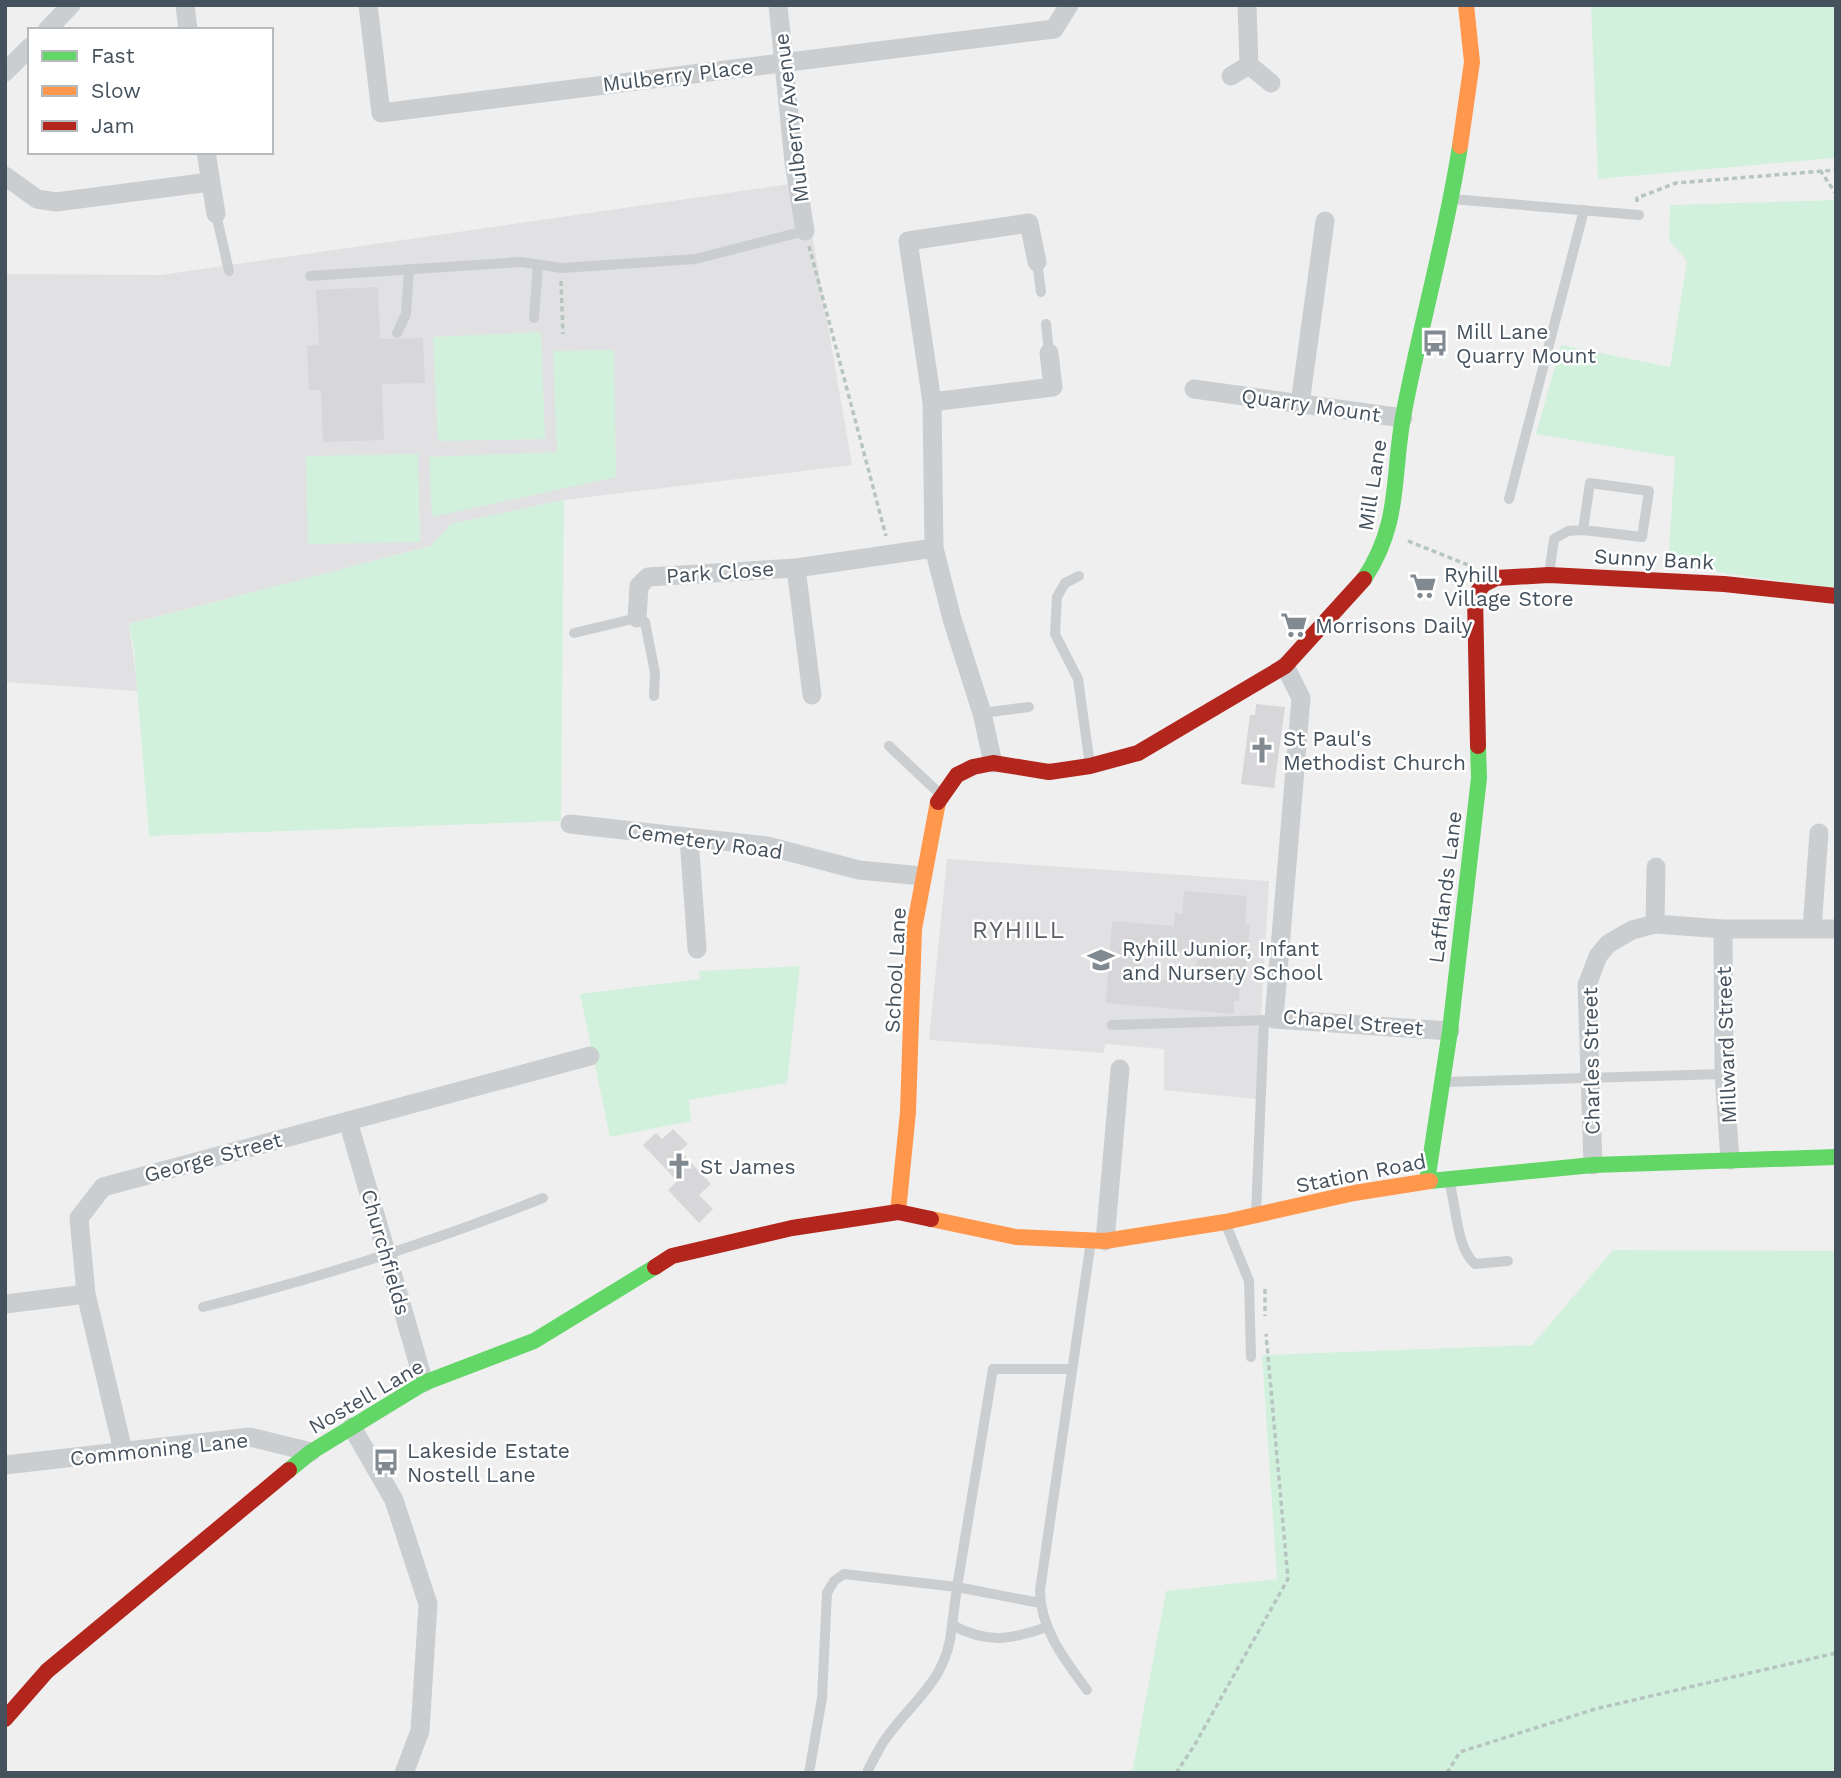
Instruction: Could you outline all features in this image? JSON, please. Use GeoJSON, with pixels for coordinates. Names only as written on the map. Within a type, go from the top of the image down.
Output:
{"type":"FeatureCollection","features":[{"type":"Feature","properties":{"kind":"street"},"geometry":{"type":"LineString","coordinates":[[49,28],[71,5]]}},
{"type":"Feature","properties":{"kind":"street"},"geometry":{"type":"LineString","coordinates":[[185,5],[188,28]]}},
{"type":"Feature","properties":{"kind":"street","name":"Mulberry Place"},"geometry":{"type":"LineString","coordinates":[[368,5],[381,113],[1054,29],[1069,5]]}},
{"type":"Feature","properties":{"kind":"street","name":"Mulberry Avenue"},"geometry":{"type":"LineString","coordinates":[[778,5],[805,230]]}},
{"type":"Feature","properties":{"kind":"street"},"geometry":{"type":"LineString","coordinates":[[1247,5],[1249,65],[1271,83]]}},
{"type":"Feature","properties":{"kind":"street","name":"Mill Lane"},"geometry":{"type":"LineString","coordinates":[[993,762],[1015,769],[1049,772],[1090,766],[1138,753],[1285,666],[1355,592],[1380,554],[1387,532],[1398,472],[1402,418],[1452,199],[1472,62],[1466,5]]}},
{"type":"Feature","properties":{"kind":"street"},"geometry":{"type":"LineString","coordinates":[[5,72],[28,49]]}},
{"type":"Feature","properties":{"kind":"street"},"geometry":{"type":"LineString","coordinates":[[1231,76],[1249,65]]}},
{"type":"Feature","properties":{"kind":"street"},"geometry":{"type":"LineString","coordinates":[[206,154],[216,214]]}},
{"type":"Feature","properties":{"kind":"street"},"geometry":{"type":"LineString","coordinates":[[5,177],[37,198],[56,202],[210,182]]}},
{"type":"Feature","properties":{"kind":"street"},"geometry":{"type":"LineString","coordinates":[[1300,404],[1325,221]]}},
{"type":"Feature","properties":{"kind":"street"},"geometry":{"type":"LineString","coordinates":[[993,762],[982,713],[952,619],[934,548],[932,402],[908,242],[1029,223],[1037,262]]}},
{"type":"Feature","properties":{"kind":"street"},"geometry":{"type":"LineString","coordinates":[[932,402],[1053,387],[1049,353]]}},
{"type":"Feature","properties":{"kind":"street","name":"Quarry Mount"},"geometry":{"type":"LineString","coordinates":[[1194,389],[1219,403],[1300,404],[1402,418]]}},
{"type":"Feature","properties":{"kind":"street","name":"Park Close"},"geometry":{"type":"LineString","coordinates":[[637,618],[639,586],[648,577],[796,568],[934,548]]}},
{"type":"Feature","properties":{"kind":"street","name":"Park Close"},"geometry":{"type":"LineString","coordinates":[[796,568],[811,695]]}},
{"type":"Feature","properties":{"kind":"street","name":"Sunny Bank"},"geometry":{"type":"LineString","coordinates":[[1475,595],[1484,584],[1496,578],[1549,575],[1724,584],[1836,596]]}},
{"type":"Feature","properties":{"kind":"street","name":"Lafflands Lane"},"geometry":{"type":"LineString","coordinates":[[1427,1181],[1450,1031],[1479,778],[1475,595]]}},
{"type":"Feature","properties":{"kind":"street","name":"Chapel Street"},"geometry":{"type":"LineString","coordinates":[[1285,666],[1301,698],[1269,1020],[1450,1031]]}},
{"type":"Feature","properties":{"kind":"street","name":"School Lane"},"geometry":{"type":"LineString","coordinates":[[898,1212],[909,1100],[914,929],[933,817],[941,794],[957,775],[973,766],[993,762]]}},
{"type":"Feature","properties":{"kind":"street","name":"Cemetery Road"},"geometry":{"type":"LineString","coordinates":[[570,824],[767,846],[859,870],[922,876]]}},
{"type":"Feature","properties":{"kind":"street"},"geometry":{"type":"LineString","coordinates":[[1812,928],[1819,832]]}},
{"type":"Feature","properties":{"kind":"street"},"geometry":{"type":"LineString","coordinates":[[688,838],[697,949]]}},
{"type":"Feature","properties":{"kind":"street"},"geometry":{"type":"LineString","coordinates":[[1655,924],[1656,867]]}},
{"type":"Feature","properties":{"kind":"street","name":"Charles Street"},"geometry":{"type":"LineString","coordinates":[[1593,1165],[1588,1079],[1587,985],[1592,968],[1608,944],[1632,930],[1655,924],[1723,929],[1836,929]]}},
{"type":"Feature","properties":{"kind":"street","name":"Millward Street"},"geometry":{"type":"LineString","coordinates":[[1723,929],[1724,1074],[1730,1160]]}},
{"type":"Feature","properties":{"kind":"street","name":"George Street"},"geometry":{"type":"LineString","coordinates":[[123,1451],[86,1294],[79,1218],[103,1187],[590,1056]]}},
{"type":"Feature","properties":{"kind":"street"},"geometry":{"type":"LineString","coordinates":[[1098,1241],[1120,1069]]}},
{"type":"Feature","properties":{"kind":"street","name":"Churchfields"},"geometry":{"type":"LineString","coordinates":[[348,1121],[424,1383]]}},
{"type":"Feature","properties":{"kind":"street","name":"Station Road"},"geometry":{"type":"LineString","coordinates":[[898,1212],[1016,1237],[1098,1241],[1224,1222],[1354,1193],[1447,1178],[1593,1165],[1836,1157]]}},
{"type":"Feature","properties":{"kind":"street","name":"Nostell Lane"},"geometry":{"type":"LineString","coordinates":[[5,1719],[47,1671],[209,1533],[311,1452],[424,1383],[534,1341],[672,1256],[792,1228],[898,1212]]}},
{"type":"Feature","properties":{"kind":"street"},"geometry":{"type":"LineString","coordinates":[[5,1304],[86,1294]]}},
{"type":"Feature","properties":{"kind":"street"},"geometry":{"type":"LineString","coordinates":[[352,1427],[394,1500],[428,1604],[420,1731],[404,1773]]}},
{"type":"Feature","properties":{"kind":"street","name":"Commoning Lane"},"geometry":{"type":"LineString","coordinates":[[5,1465],[250,1437],[311,1452]]}},
{"type":"Feature","properties":{"kind":"lane"},"geometry":{"type":"LineString","coordinates":[[1452,199],[1639,215]]}},
{"type":"Feature","properties":{"kind":"lane"},"geometry":{"type":"LineString","coordinates":[[1509,499],[1584,210]]}},
{"type":"Feature","properties":{"kind":"lane"},"geometry":{"type":"LineString","coordinates":[[216,214],[229,271]]}},
{"type":"Feature","properties":{"kind":"lane"},"geometry":{"type":"LineString","coordinates":[[310,276],[521,262],[562,268],[695,260],[805,230]]}},
{"type":"Feature","properties":{"kind":"lane"},"geometry":{"type":"LineString","coordinates":[[1037,262],[1041,292]]}},
{"type":"Feature","properties":{"kind":"lane"},"geometry":{"type":"LineString","coordinates":[[534,318],[538,265]]}},
{"type":"Feature","properties":{"kind":"lane"},"geometry":{"type":"LineString","coordinates":[[397,333],[406,314],[409,269]]}},
{"type":"Feature","properties":{"kind":"lane"},"geometry":{"type":"LineString","coordinates":[[1046,324],[1049,353]]}},
{"type":"Feature","properties":{"kind":"lane"},"geometry":{"type":"LineString","coordinates":[[1549,575],[1555,540],[1568,531],[1583,530],[1642,537],[1649,491],[1590,484],[1583,530]]}},
{"type":"Feature","properties":{"kind":"lane"},"geometry":{"type":"LineString","coordinates":[[1079,576],[1065,583],[1057,597],[1055,634],[1073,666],[1082,698],[1090,766]]}},
{"type":"Feature","properties":{"kind":"lane"},"geometry":{"type":"LineString","coordinates":[[574,633],[637,618],[645,622],[649,629],[655,673],[654,696]]}},
{"type":"Feature","properties":{"kind":"lane"},"geometry":{"type":"LineString","coordinates":[[982,713],[1029,706]]}},
{"type":"Feature","properties":{"kind":"lane"},"geometry":{"type":"LineString","coordinates":[[889,746],[941,794]]}},
{"type":"Feature","properties":{"kind":"lane"},"geometry":{"type":"LineString","coordinates":[[1112,1026],[1269,1020],[1256,1215]]}},
{"type":"Feature","properties":{"kind":"lane"},"geometry":{"type":"LineString","coordinates":[[1442,1082],[1724,1074]]}},
{"type":"Feature","properties":{"kind":"lane"},"geometry":{"type":"LineString","coordinates":[[1447,1178],[1455,1200],[1464,1254],[1475,1264],[1508,1261]]}},
{"type":"Feature","properties":{"kind":"lane"},"geometry":{"type":"LineString","coordinates":[[203,1307],[302,1283],[443,1238],[543,1198]]}},
{"type":"Feature","properties":{"kind":"lane"},"geometry":{"type":"LineString","coordinates":[[1224,1222],[1249,1281],[1251,1357]]}},
{"type":"Feature","properties":{"kind":"lane"},"geometry":{"type":"LineString","coordinates":[[1087,1690],[1047,1627],[1040,1603],[1071,1369],[1098,1241]]}},
{"type":"Feature","properties":{"kind":"lane"},"geometry":{"type":"LineString","coordinates":[[868,1770],[884,1741],[936,1680],[950,1645],[993,1369],[1071,1369]]}},
{"type":"Feature","properties":{"kind":"lane"},"geometry":{"type":"LineString","coordinates":[[809,1773],[822,1698],[825,1608],[827,1593],[834,1581],[844,1574],[855,1573],[957,1587],[1040,1603]]}},
{"type":"Feature","properties":{"kind":"lane"},"geometry":{"type":"LineString","coordinates":[[952,1625],[967,1634],[993,1639],[1011,1638],[1047,1627]]}},
{"type":"Feature","properties":{"kind":"path"},"geometry":{"type":"LineString","coordinates":[[1820,170],[1836,194]]}},
{"type":"Feature","properties":{"kind":"path"},"geometry":{"type":"LineString","coordinates":[[1639,215],[1637,198],[1676,183],[1836,170]]}},
{"type":"Feature","properties":{"kind":"path"},"geometry":{"type":"LineString","coordinates":[[805,230],[891,554]]}},
{"type":"Feature","properties":{"kind":"path"},"geometry":{"type":"LineString","coordinates":[[562,268],[563,334]]}},
{"type":"Feature","properties":{"kind":"path"},"geometry":{"type":"LineString","coordinates":[[1387,532],[1461,562]]}},
{"type":"Feature","properties":{"kind":"path"},"geometry":{"type":"LineString","coordinates":[[1176,1773],[1288,1579],[1270,1354],[1264,1327],[1267,1300],[1264,1288]]}},
{"type":"Feature","properties":{"kind":"path"},"geometry":{"type":"LineString","coordinates":[[1447,1773],[1460,1752],[1595,1709],[1836,1653]]}},
{"type":"Feature","properties":{"kind":"shaded area"},"geometry":{"type":"Polygon","coordinates":[[[803,182],[852,465],[564,500],[451,524],[431,546],[129,624],[138,691],[5,682],[5,274],[161,275],[803,182]]]}},
{"type":"Feature","properties":{"kind":"shaded area","name":"Ryhill Junior, Infant and Nursery School"},"geometry":{"type":"Polygon","coordinates":[[[947,859],[1269,881],[1256,1099],[1164,1090],[1164,1049],[1105,1044],[1104,1053],[929,1040],[947,859]]]}},
{"type":"Feature","properties":{"kind":"green space"},"geometry":{"type":"Polygon","coordinates":[[[1591,5],[1836,5],[1834,158],[1598,179],[1591,5]]]}},
{"type":"Feature","properties":{"kind":"green space"},"geometry":{"type":"Polygon","coordinates":[[[1836,200],[1836,589],[1668,565],[1675,457],[1536,434],[1561,345],[1670,367],[1687,261],[1669,240],[1670,205],[1836,200]]]}},
{"type":"Feature","properties":{"kind":"green space"},"geometry":{"type":"Polygon","coordinates":[[[541,332],[545,439],[438,441],[433,337],[541,332]]]}},
{"type":"Feature","properties":{"kind":"green space"},"geometry":{"type":"Polygon","coordinates":[[[614,350],[616,477],[432,517],[429,457],[557,452],[553,351],[614,350]]]}},
{"type":"Feature","properties":{"kind":"green space"},"geometry":{"type":"Polygon","coordinates":[[[418,454],[420,542],[308,544],[306,456],[418,454]]]}},
{"type":"Feature","properties":{"kind":"green space"},"geometry":{"type":"Polygon","coordinates":[[[564,500],[561,821],[149,836],[134,650],[129,624],[431,546],[451,524],[564,500]]]}},
{"type":"Feature","properties":{"kind":"green space"},"geometry":{"type":"Polygon","coordinates":[[[800,966],[787,1083],[689,1100],[691,1121],[610,1137],[580,994],[700,979],[699,971],[800,966]]]}},
{"type":"Feature","properties":{"kind":"green space"},"geometry":{"type":"Polygon","coordinates":[[[1613,1250],[1836,1251],[1836,1773],[1132,1773],[1166,1591],[1277,1579],[1262,1355],[1532,1345],[1613,1250]]]}},
{"type":"Feature","properties":{"kind":"building"},"geometry":{"type":"Polygon","coordinates":[[[378,287],[380,339],[423,338],[425,383],[382,384],[384,440],[323,442],[321,390],[309,390],[307,346],[319,345],[316,290],[378,287]]]}},
{"type":"Feature","properties":{"kind":"building","name":"St Paul's Methodist Church"},"geometry":{"type":"Polygon","coordinates":[[[1256,704],[1285,707],[1274,788],[1241,784],[1250,715],[1255,715],[1256,704]]]}},
{"type":"Feature","properties":{"kind":"building"},"geometry":{"type":"Polygon","coordinates":[[[1184,891],[1247,896],[1245,924],[1250,924],[1245,983],[1240,983],[1239,1001],[1234,1001],[1234,1014],[1106,1003],[1112,921],[1174,926],[1175,913],[1182,914],[1184,891]],[[1142,948],[1140,978],[1195,982],[1197,953],[1142,948]]]}},
{"type":"Feature","properties":{"kind":"building","name":"St James"},"geometry":{"type":"Polygon","coordinates":[[[673,1129],[688,1144],[680,1151],[711,1184],[699,1195],[713,1209],[699,1223],[668,1190],[677,1181],[643,1145],[656,1133],[662,1139],[673,1129]]]}},
{"type":"Feature","properties":{"kind":"traffic: fast"},"geometry":{"type":"LineString","coordinates":[[1364,579],[1376,559],[1390,519],[1403,417],[1448,214],[1460,146]]}},
{"type":"Feature","properties":{"kind":"traffic: fast"},"geometry":{"type":"LineString","coordinates":[[1427,1181],[1450,1031],[1479,778],[1478,746]]}},
{"type":"Feature","properties":{"kind":"traffic: fast"},"geometry":{"type":"LineString","coordinates":[[1430,1181],[1593,1165],[1836,1157]]}},
{"type":"Feature","properties":{"kind":"traffic: fast"},"geometry":{"type":"LineString","coordinates":[[289,1470],[311,1452],[424,1383],[534,1341],[655,1267]]}},
{"type":"Feature","properties":{"kind":"traffic: slow"},"geometry":{"type":"LineString","coordinates":[[1460,146],[1472,62],[1466,5]]}},
{"type":"Feature","properties":{"kind":"traffic: slow"},"geometry":{"type":"LineString","coordinates":[[898,1212],[908,1112],[914,929],[938,802]]}},
{"type":"Feature","properties":{"kind":"traffic: slow"},"geometry":{"type":"LineString","coordinates":[[931,1219],[1016,1237],[1105,1241],[1225,1222],[1354,1193],[1430,1181]]}},
{"type":"Feature","properties":{"kind":"traffic: jam"},"geometry":{"type":"LineString","coordinates":[[1478,746],[1475,595],[1484,584],[1496,578],[1549,575],[1724,584],[1836,596]]}},
{"type":"Feature","properties":{"kind":"traffic: jam"},"geometry":{"type":"LineString","coordinates":[[938,802],[957,775],[973,767],[993,763],[1049,772],[1090,766],[1138,753],[1285,666],[1364,579]]}},
{"type":"Feature","properties":{"kind":"traffic: jam"},"geometry":{"type":"LineString","coordinates":[[655,1267],[672,1256],[792,1228],[898,1212],[931,1219]]}},
{"type":"Feature","properties":{"kind":"traffic: jam"},"geometry":{"type":"LineString","coordinates":[[5,1719],[47,1671],[289,1470]]}},
{"type":"Feature","properties":{"kind":"place","name":"Mill Lane Quarry Mount"},"geometry":{"type":"Point","coordinates":[1435,343]}},
{"type":"Feature","properties":{"kind":"place","name":"Ryhill Village Store"},"geometry":{"type":"Point","coordinates":[1423,586]}},
{"type":"Feature","properties":{"kind":"place","name":"Morrisons Daily"},"geometry":{"type":"Point","coordinates":[1294,625]}},
{"type":"Feature","properties":{"kind":"place","name":"St Paul's Methodist Church"},"geometry":{"type":"Point","coordinates":[1262,750]}},
{"type":"Feature","properties":{"kind":"place","name":"Ryhill Junior, Infant and Nursery School"},"geometry":{"type":"Point","coordinates":[1101,960]}},
{"type":"Feature","properties":{"kind":"place","name":"St James"},"geometry":{"type":"Point","coordinates":[679,1166]}},
{"type":"Feature","properties":{"kind":"place","name":"Lakeside Estate Nostell Lane"},"geometry":{"type":"Point","coordinates":[386,1462]}},
{"type":"Feature","properties":{"kind":"district","name":"RYHILL"},"geometry":{"type":"Point","coordinates":[1019,930]}}]}
